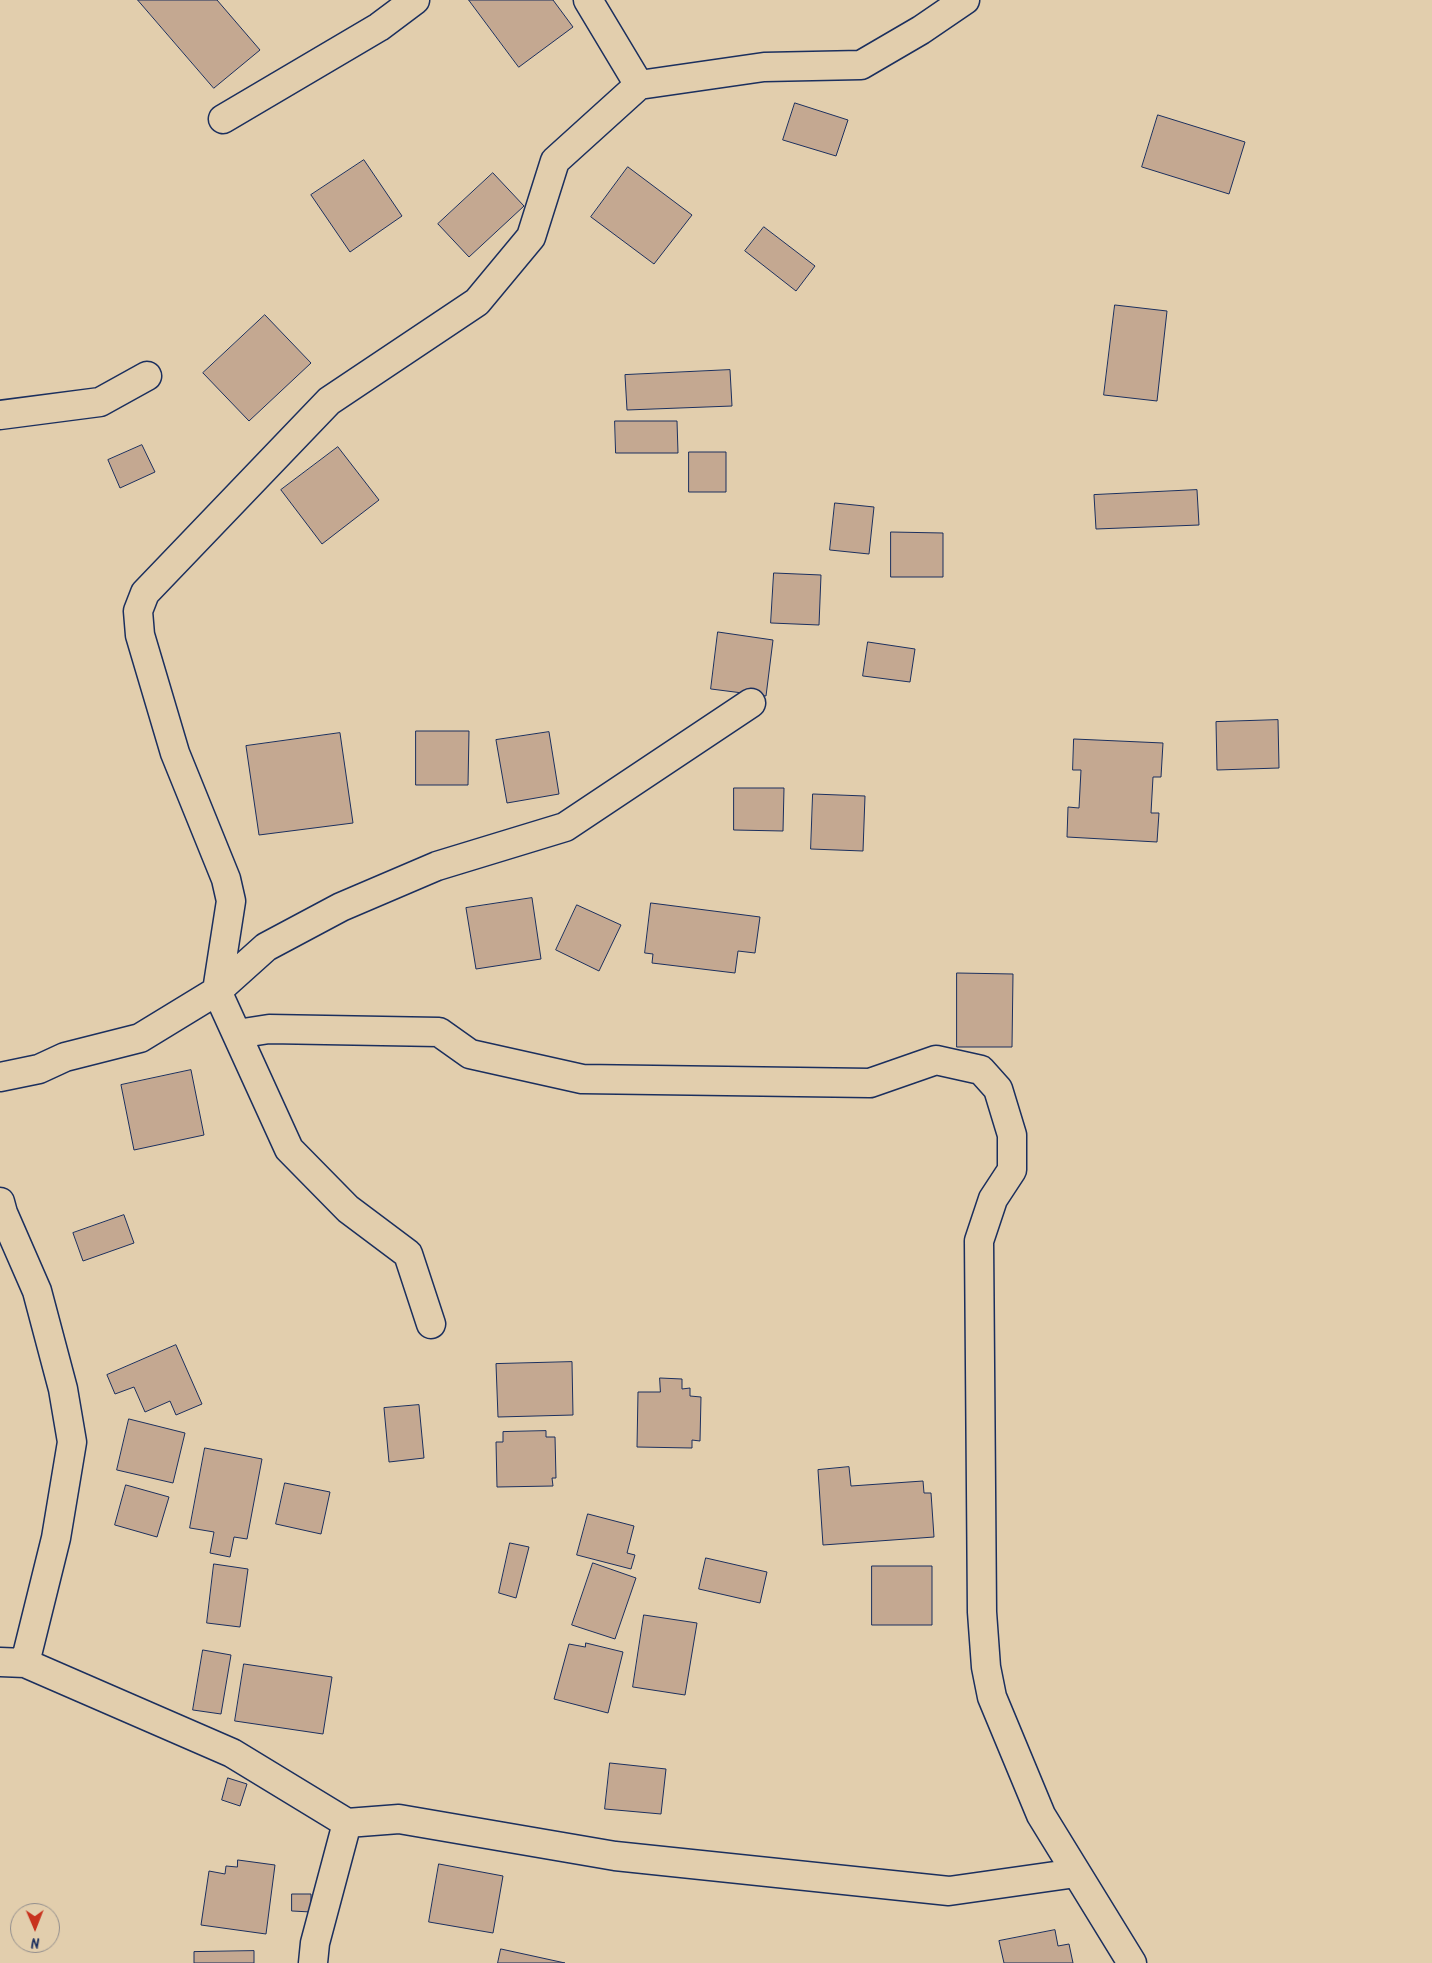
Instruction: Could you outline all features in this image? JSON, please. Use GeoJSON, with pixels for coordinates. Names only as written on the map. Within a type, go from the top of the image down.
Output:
{"type":"FeatureCollection","features":[{"type":"Feature","properties":{"kind":"street"},"geometry":{"type":"LineString","coordinates":[[224,118],[379,27],[415,0]]}},
{"type":"Feature","properties":{"kind":"street"},"geometry":{"type":"LineString","coordinates":[[588,0],[639,85]]}},
{"type":"Feature","properties":{"kind":"street"},"geometry":{"type":"LineString","coordinates":[[431,1324],[408,1254],[348,1209],[289,1148],[217,991],[231,901],[226,879],[175,753],[140,635],[138,611],[145,593],[329,401],[476,302],[531,237],[555,161],[639,85],[764,67],[860,65],[921,30],[965,0]]}},
{"type":"Feature","properties":{"kind":"street"},"geometry":{"type":"LineString","coordinates":[[0,415],[100,402],[147,376]]}},
{"type":"Feature","properties":{"kind":"street"},"geometry":{"type":"LineString","coordinates":[[0,1077],[38,1069],[65,1057],[140,1038],[217,991],[266,946],[342,907],[437,866],[565,826],[751,703]]}},
{"type":"Feature","properties":{"kind":"street"},"geometry":{"type":"LineString","coordinates":[[236,1034],[269,1030],[439,1032],[470,1054],[582,1079],[870,1083],[936,1060],[981,1070],[998,1090],[1012,1135],[1012,1170],[993,1199],[979,1241],[982,1612],[986,1667],[992,1697],[1041,1815],[1132,1963]]}},
{"type":"Feature","properties":{"kind":"street"},"geometry":{"type":"LineString","coordinates":[[0,1202],[3,1214],[37,1291],[63,1389],[72,1442],[56,1538],[12,1662],[232,1753],[347,1823],[399,1819],[615,1856],[949,1891],[1076,1873]]}},
{"type":"Feature","properties":{"kind":"street"},"geometry":{"type":"LineString","coordinates":[[313,1963],[315,1943],[347,1823]]}},
{"type":"Feature","properties":{"kind":"building"},"geometry":{"type":"Polygon","coordinates":[[[138,0],[217,0],[260,50],[214,88],[138,0]]]}},
{"type":"Feature","properties":{"kind":"building"},"geometry":{"type":"Polygon","coordinates":[[[469,0],[553,0],[573,27],[519,67],[469,0]]]}},
{"type":"Feature","properties":{"kind":"building"},"geometry":{"type":"Polygon","coordinates":[[[795,103],[848,120],[836,156],[783,140],[795,103]]]}},
{"type":"Feature","properties":{"kind":"building"},"geometry":{"type":"Polygon","coordinates":[[[1158,115],[1245,142],[1229,194],[1142,167],[1158,115]]]}},
{"type":"Feature","properties":{"kind":"building"},"geometry":{"type":"Polygon","coordinates":[[[364,160],[402,216],[350,252],[311,195],[364,160]]]}},
{"type":"Feature","properties":{"kind":"building"},"geometry":{"type":"Polygon","coordinates":[[[628,167],[692,215],[654,264],[591,217],[628,167]]]}},
{"type":"Feature","properties":{"kind":"building"},"geometry":{"type":"Polygon","coordinates":[[[493,173],[524,206],[469,257],[438,224],[493,173]]]}},
{"type":"Feature","properties":{"kind":"building"},"geometry":{"type":"Polygon","coordinates":[[[764,227],[815,266],[796,291],[745,251],[764,227]]]}},
{"type":"Feature","properties":{"kind":"building"},"geometry":{"type":"Polygon","coordinates":[[[1115,305],[1167,311],[1157,401],[1104,395],[1115,305]]]}},
{"type":"Feature","properties":{"kind":"building"},"geometry":{"type":"Polygon","coordinates":[[[265,315],[311,363],[249,421],[203,373],[265,315]]]}},
{"type":"Feature","properties":{"kind":"building"},"geometry":{"type":"Polygon","coordinates":[[[730,370],[732,406],[627,410],[625,375],[730,370]]]}},
{"type":"Feature","properties":{"kind":"building"},"geometry":{"type":"Polygon","coordinates":[[[615,421],[677,421],[678,453],[616,453],[615,421]]]}},
{"type":"Feature","properties":{"kind":"building"},"geometry":{"type":"Polygon","coordinates":[[[142,445],[155,472],[120,488],[108,460],[142,445]]]}},
{"type":"Feature","properties":{"kind":"building"},"geometry":{"type":"Polygon","coordinates":[[[338,447],[379,500],[322,544],[281,490],[338,447]]]}},
{"type":"Feature","properties":{"kind":"building"},"geometry":{"type":"Polygon","coordinates":[[[689,452],[726,452],[726,492],[689,492],[689,452]]]}},
{"type":"Feature","properties":{"kind":"building"},"geometry":{"type":"Polygon","coordinates":[[[1197,490],[1199,525],[1096,529],[1094,495],[1197,490]]]}},
{"type":"Feature","properties":{"kind":"building"},"geometry":{"type":"Polygon","coordinates":[[[835,503],[874,507],[869,554],[830,550],[835,503]]]}},
{"type":"Feature","properties":{"kind":"building"},"geometry":{"type":"Polygon","coordinates":[[[891,532],[943,533],[943,577],[891,577],[891,532]]]}},
{"type":"Feature","properties":{"kind":"building"},"geometry":{"type":"Polygon","coordinates":[[[774,573],[821,575],[819,625],[771,623],[774,573]]]}},
{"type":"Feature","properties":{"kind":"building"},"geometry":{"type":"Polygon","coordinates":[[[718,632],[773,640],[766,696],[711,689],[718,632]]]}},
{"type":"Feature","properties":{"kind":"building"},"geometry":{"type":"Polygon","coordinates":[[[868,642],[915,649],[910,682],[863,676],[868,642]]]}},
{"type":"Feature","properties":{"kind":"building"},"geometry":{"type":"Polygon","coordinates":[[[1278,720],[1279,768],[1217,770],[1216,722],[1278,720]]]}},
{"type":"Feature","properties":{"kind":"building"},"geometry":{"type":"Polygon","coordinates":[[[416,731],[469,731],[468,785],[416,785],[416,731]]]}},
{"type":"Feature","properties":{"kind":"building"},"geometry":{"type":"Polygon","coordinates":[[[549,732],[559,794],[507,803],[496,740],[549,732]]]}},
{"type":"Feature","properties":{"kind":"building"},"geometry":{"type":"Polygon","coordinates":[[[340,733],[353,823],[259,835],[246,746],[340,733]]]}},
{"type":"Feature","properties":{"kind":"building"},"geometry":{"type":"Polygon","coordinates":[[[1074,739],[1163,743],[1161,777],[1153,777],[1151,813],[1159,813],[1157,842],[1067,837],[1068,807],[1079,808],[1081,770],[1073,770],[1074,739]]]}},
{"type":"Feature","properties":{"kind":"building"},"geometry":{"type":"Polygon","coordinates":[[[734,788],[784,788],[783,831],[734,830],[734,788]]]}},
{"type":"Feature","properties":{"kind":"building"},"geometry":{"type":"Polygon","coordinates":[[[813,794],[865,796],[863,851],[811,849],[813,794]]]}},
{"type":"Feature","properties":{"kind":"building"},"geometry":{"type":"Polygon","coordinates":[[[532,898],[541,959],[476,969],[466,908],[532,898]]]}},
{"type":"Feature","properties":{"kind":"building"},"geometry":{"type":"Polygon","coordinates":[[[651,903],[760,917],[755,953],[738,951],[735,973],[652,963],[653,954],[645,953],[651,903]]]}},
{"type":"Feature","properties":{"kind":"building"},"geometry":{"type":"Polygon","coordinates":[[[577,905],[621,925],[599,971],[556,950],[577,905]]]}},
{"type":"Feature","properties":{"kind":"building"},"geometry":{"type":"Polygon","coordinates":[[[957,973],[1013,974],[1012,1047],[957,1047],[957,973]]]}},
{"type":"Feature","properties":{"kind":"building"},"geometry":{"type":"Polygon","coordinates":[[[191,1070],[204,1135],[134,1150],[121,1085],[191,1070]]]}},
{"type":"Feature","properties":{"kind":"building"},"geometry":{"type":"Polygon","coordinates":[[[124,1215],[134,1243],[83,1261],[73,1233],[124,1215]]]}},
{"type":"Feature","properties":{"kind":"building"},"geometry":{"type":"Polygon","coordinates":[[[176,1345],[202,1404],[176,1415],[170,1401],[145,1412],[134,1387],[115,1394],[107,1375],[176,1345]]]}},
{"type":"Feature","properties":{"kind":"building"},"geometry":{"type":"Polygon","coordinates":[[[572,1362],[573,1415],[498,1417],[496,1364],[572,1362]]]}},
{"type":"Feature","properties":{"kind":"building"},"geometry":{"type":"Polygon","coordinates":[[[660,1378],[682,1379],[682,1389],[690,1388],[690,1396],[701,1397],[700,1441],[692,1440],[692,1448],[637,1447],[638,1392],[660,1392],[660,1378]]]}},
{"type":"Feature","properties":{"kind":"building"},"geometry":{"type":"Polygon","coordinates":[[[419,1405],[424,1458],[389,1462],[384,1408],[419,1405]]]}},
{"type":"Feature","properties":{"kind":"building"},"geometry":{"type":"Polygon","coordinates":[[[129,1419],[185,1433],[173,1483],[117,1470],[129,1419]]]}},
{"type":"Feature","properties":{"kind":"building"},"geometry":{"type":"Polygon","coordinates":[[[546,1431],[546,1437],[555,1437],[556,1478],[552,1478],[553,1486],[497,1487],[496,1442],[503,1442],[503,1432],[546,1431]]]}},
{"type":"Feature","properties":{"kind":"building"},"geometry":{"type":"Polygon","coordinates":[[[205,1448],[262,1459],[247,1539],[234,1537],[230,1557],[210,1553],[214,1532],[190,1528],[205,1448]]]}},
{"type":"Feature","properties":{"kind":"building"},"geometry":{"type":"Polygon","coordinates":[[[849,1467],[851,1486],[923,1481],[924,1493],[931,1493],[934,1537],[823,1545],[818,1470],[849,1467]]]}},
{"type":"Feature","properties":{"kind":"building"},"geometry":{"type":"Polygon","coordinates":[[[285,1483],[330,1492],[321,1534],[276,1524],[285,1483]]]}},
{"type":"Feature","properties":{"kind":"building"},"geometry":{"type":"Polygon","coordinates":[[[126,1485],[169,1497],[157,1537],[115,1525],[126,1485]]]}},
{"type":"Feature","properties":{"kind":"building"},"geometry":{"type":"Polygon","coordinates":[[[588,1514],[634,1526],[627,1553],[635,1555],[631,1569],[577,1555],[588,1514]]]}},
{"type":"Feature","properties":{"kind":"building"},"geometry":{"type":"Polygon","coordinates":[[[510,1543],[529,1547],[516,1598],[499,1593],[510,1543]]]}},
{"type":"Feature","properties":{"kind":"building"},"geometry":{"type":"Polygon","coordinates":[[[706,1558],[767,1572],[760,1603],[699,1589],[706,1558]]]}},
{"type":"Feature","properties":{"kind":"building"},"geometry":{"type":"Polygon","coordinates":[[[593,1563],[636,1578],[615,1639],[572,1625],[593,1563]]]}},
{"type":"Feature","properties":{"kind":"building"},"geometry":{"type":"Polygon","coordinates":[[[214,1564],[248,1569],[240,1627],[207,1623],[214,1564]]]}},
{"type":"Feature","properties":{"kind":"building"},"geometry":{"type":"Polygon","coordinates":[[[872,1566],[932,1566],[932,1625],[872,1625],[872,1566]]]}},
{"type":"Feature","properties":{"kind":"building"},"geometry":{"type":"Polygon","coordinates":[[[644,1615],[697,1623],[685,1695],[633,1687],[644,1615]]]}},
{"type":"Feature","properties":{"kind":"building"},"geometry":{"type":"Polygon","coordinates":[[[586,1643],[623,1652],[608,1713],[554,1699],[569,1644],[585,1647],[586,1643]]]}},
{"type":"Feature","properties":{"kind":"building"},"geometry":{"type":"Polygon","coordinates":[[[203,1650],[231,1655],[221,1714],[193,1710],[203,1650]]]}},
{"type":"Feature","properties":{"kind":"building"},"geometry":{"type":"Polygon","coordinates":[[[244,1664],[332,1677],[323,1734],[235,1721],[244,1664]]]}},
{"type":"Feature","properties":{"kind":"building"},"geometry":{"type":"Polygon","coordinates":[[[610,1763],[666,1769],[661,1814],[605,1809],[610,1763]]]}},
{"type":"Feature","properties":{"kind":"building"},"geometry":{"type":"Polygon","coordinates":[[[228,1778],[247,1784],[240,1806],[222,1800],[228,1778]]]}},
{"type":"Feature","properties":{"kind":"building"},"geometry":{"type":"Polygon","coordinates":[[[238,1860],[275,1865],[266,1934],[201,1925],[209,1871],[225,1874],[226,1866],[237,1867],[238,1860]]]}},
{"type":"Feature","properties":{"kind":"building"},"geometry":{"type":"Polygon","coordinates":[[[439,1864],[503,1876],[493,1933],[429,1922],[439,1864]]]}},
{"type":"Feature","properties":{"kind":"building"},"geometry":{"type":"Polygon","coordinates":[[[292,1894],[311,1894],[311,1912],[292,1911],[292,1894]]]}},
{"type":"Feature","properties":{"kind":"building"},"geometry":{"type":"Polygon","coordinates":[[[1055,1930],[1058,1946],[1069,1944],[1073,1963],[1004,1963],[999,1941],[1055,1930]]]}},
{"type":"Feature","properties":{"kind":"building"},"geometry":{"type":"Polygon","coordinates":[[[501,1949],[565,1963],[498,1963],[501,1949]]]}},
{"type":"Feature","properties":{"kind":"building"},"geometry":{"type":"Polygon","coordinates":[[[254,1951],[254,1963],[194,1963],[194,1952],[254,1951]]]}}]}
